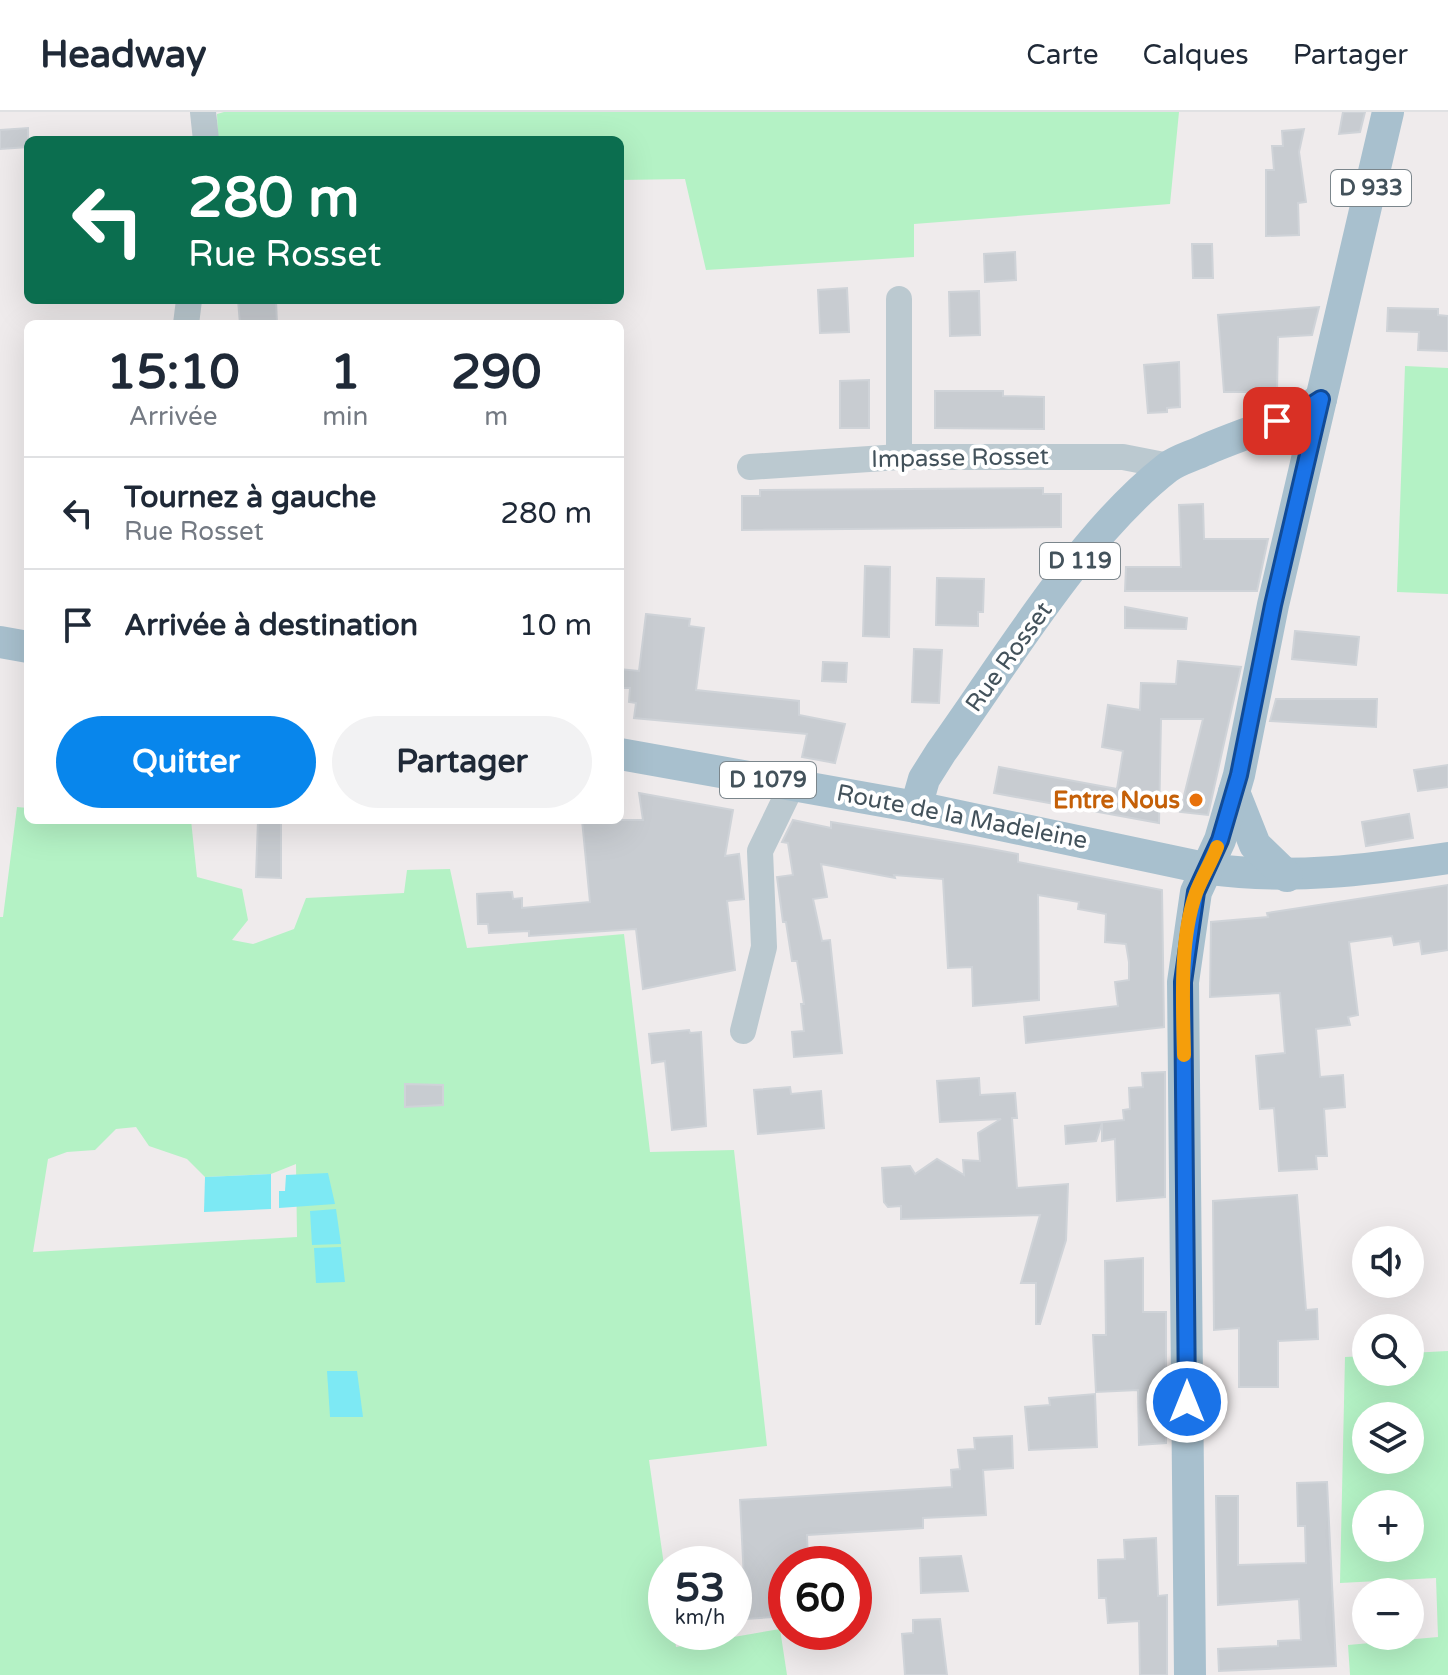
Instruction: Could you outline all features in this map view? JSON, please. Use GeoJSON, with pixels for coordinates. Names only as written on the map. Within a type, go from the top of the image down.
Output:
{"type":"FeatureCollection","features":[{"type":"Feature","properties":{"kind":"main road","name":"D 933"},"geometry":{"type":"LineString","coordinates":[[1190,1675],[1183,982],[1194,904],[1234,792],[1388,112]]}},
{"type":"Feature","properties":{"kind":"main road","name":"Rue Rosset"},"geometry":{"type":"LineString","coordinates":[[916,807],[924,779],[941,752],[1067,577],[1116,515],[1169,466],[1257,428],[1296,415],[1321,399]]}},
{"type":"Feature","properties":{"kind":"main road"},"geometry":{"type":"LineString","coordinates":[[0,642],[24,646]]}},
{"type":"Feature","properties":{"kind":"main road","name":"Route de la Madeleine"},"geometry":{"type":"LineString","coordinates":[[624,755],[916,807],[1209,869]]}},
{"type":"Feature","properties":{"kind":"main road"},"geometry":{"type":"LineString","coordinates":[[1234,792],[1255,845],[1287,876]]}},
{"type":"Feature","properties":{"kind":"main road","name":"D 1079"},"geometry":{"type":"LineString","coordinates":[[1209,869],[1287,876],[1448,858]]}},
{"type":"Feature","properties":{"kind":"street"},"geometry":{"type":"LineString","coordinates":[[203,112],[206,136]]}},
{"type":"Feature","properties":{"kind":"street"},"geometry":{"type":"LineString","coordinates":[[899,299],[899,457]]}},
{"type":"Feature","properties":{"kind":"street","name":"Impasse Rosset"},"geometry":{"type":"LineString","coordinates":[[750,467],[899,457],[1123,457],[1169,466]]}},
{"type":"Feature","properties":{"kind":"street"},"geometry":{"type":"LineString","coordinates":[[743,1031],[764,947],[760,851],[792,785]]}},
{"type":"Feature","properties":{"kind":"green space"},"geometry":{"type":"Polygon","coordinates":[[[1179,112],[1170,204],[914,224],[914,257],[706,270],[685,179],[624,180],[624,136],[218,136],[217,114],[1179,112]]]}},
{"type":"Feature","properties":{"kind":"green space"},"geometry":{"type":"Polygon","coordinates":[[[1405,366],[1448,368],[1448,594],[1397,592],[1405,366]]]}},
{"type":"Feature","properties":{"kind":"green space"},"geometry":{"type":"Polygon","coordinates":[[[17,807],[24,808],[24,824],[191,824],[197,877],[242,889],[248,920],[232,940],[253,944],[294,929],[306,898],[404,893],[407,870],[450,869],[467,948],[624,934],[650,1152],[734,1150],[767,1446],[649,1460],[661,1546],[648,1546],[648,1650],[752,1650],[752,1634],[768,1631],[768,1650],[783,1650],[787,1675],[0,1675],[0,917],[3,917],[17,807]],[[136,1127],[116,1129],[95,1150],[67,1152],[48,1159],[33,1252],[297,1237],[296,1164],[271,1174],[205,1177],[187,1159],[149,1146],[136,1127]]]}},
{"type":"Feature","properties":{"kind":"green space"},"geometry":{"type":"Polygon","coordinates":[[[1448,1351],[1448,1675],[1350,1675],[1348,1645],[1352,1645],[1352,1650],[1424,1650],[1424,1638],[1438,1637],[1436,1578],[1352,1578],[1352,1582],[1340,1583],[1345,1357],[1352,1357],[1352,1386],[1424,1386],[1424,1352],[1448,1351]]]}},
{"type":"Feature","properties":{"kind":"water"},"geometry":{"type":"Polygon","coordinates":[[[328,1173],[335,1204],[279,1208],[279,1191],[285,1191],[286,1175],[328,1173]]]}},
{"type":"Feature","properties":{"kind":"water"},"geometry":{"type":"Polygon","coordinates":[[[271,1174],[271,1209],[204,1212],[205,1177],[271,1174]]]}},
{"type":"Feature","properties":{"kind":"water"},"geometry":{"type":"Polygon","coordinates":[[[336,1209],[341,1244],[312,1245],[310,1211],[336,1209]]]}},
{"type":"Feature","properties":{"kind":"water"},"geometry":{"type":"Polygon","coordinates":[[[341,1247],[345,1282],[316,1283],[314,1248],[341,1247]]]}},
{"type":"Feature","properties":{"kind":"water"},"geometry":{"type":"Polygon","coordinates":[[[327,1371],[357,1371],[363,1417],[330,1417],[327,1371]]]}},
{"type":"Feature","properties":{"kind":"building"},"geometry":{"type":"Polygon","coordinates":[[[1343,112],[1365,112],[1360,132],[1339,134],[1343,112]]]}},
{"type":"Feature","properties":{"kind":"building"},"geometry":{"type":"Polygon","coordinates":[[[28,128],[24,147],[0,149],[0,130],[28,128]]]}},
{"type":"Feature","properties":{"kind":"building"},"geometry":{"type":"Polygon","coordinates":[[[1304,129],[1299,152],[1306,202],[1298,203],[1299,235],[1266,236],[1266,170],[1274,170],[1272,146],[1283,146],[1282,131],[1304,129]]]}},
{"type":"Feature","properties":{"kind":"building"},"geometry":{"type":"Polygon","coordinates":[[[1192,244],[1212,244],[1213,278],[1193,278],[1192,244]]]}},
{"type":"Feature","properties":{"kind":"building"},"geometry":{"type":"Polygon","coordinates":[[[1015,252],[1016,280],[985,282],[984,254],[1015,252]]]}},
{"type":"Feature","properties":{"kind":"building"},"geometry":{"type":"Polygon","coordinates":[[[847,288],[849,332],[820,333],[818,290],[847,288]]]}},
{"type":"Feature","properties":{"kind":"building"},"geometry":{"type":"Polygon","coordinates":[[[979,291],[980,335],[950,336],[949,292],[979,291]]]}},
{"type":"Feature","properties":{"kind":"building"},"geometry":{"type":"Polygon","coordinates":[[[238,304],[276,304],[277,320],[240,320],[238,304]]]}},
{"type":"Feature","properties":{"kind":"building"},"geometry":{"type":"Polygon","coordinates":[[[1319,307],[1312,335],[1278,337],[1277,392],[1224,392],[1218,315],[1319,307]]]}},
{"type":"Feature","properties":{"kind":"building"},"geometry":{"type":"Polygon","coordinates":[[[1388,308],[1438,309],[1438,315],[1448,316],[1448,351],[1418,350],[1419,332],[1387,331],[1388,308]]]}},
{"type":"Feature","properties":{"kind":"building"},"geometry":{"type":"Polygon","coordinates":[[[1179,362],[1180,407],[1167,408],[1167,412],[1148,413],[1144,365],[1179,362]]]}},
{"type":"Feature","properties":{"kind":"building"},"geometry":{"type":"Polygon","coordinates":[[[869,380],[869,428],[840,428],[840,381],[869,380]]]}},
{"type":"Feature","properties":{"kind":"building"},"geometry":{"type":"Polygon","coordinates":[[[935,391],[1003,391],[1003,396],[1044,397],[1044,429],[935,428],[935,391]]]}},
{"type":"Feature","properties":{"kind":"building"},"geometry":{"type":"Polygon","coordinates":[[[1043,488],[1043,494],[1061,494],[1061,527],[742,530],[742,496],[760,496],[760,490],[1043,488]]]}},
{"type":"Feature","properties":{"kind":"building"},"geometry":{"type":"Polygon","coordinates":[[[1203,504],[1204,539],[1268,539],[1257,591],[1125,591],[1126,567],[1181,567],[1179,505],[1203,504]]]}},
{"type":"Feature","properties":{"kind":"building"},"geometry":{"type":"Polygon","coordinates":[[[865,566],[890,567],[889,637],[863,636],[865,566]]]}},
{"type":"Feature","properties":{"kind":"building"},"geometry":{"type":"Polygon","coordinates":[[[937,578],[984,579],[983,612],[978,612],[978,626],[936,625],[937,578]]]}},
{"type":"Feature","properties":{"kind":"building"},"geometry":{"type":"Polygon","coordinates":[[[1125,607],[1187,618],[1186,629],[1125,628],[1125,607]]]}},
{"type":"Feature","properties":{"kind":"building"},"geometry":{"type":"Polygon","coordinates":[[[646,614],[690,619],[689,626],[704,628],[696,690],[799,701],[799,715],[845,724],[835,763],[802,757],[807,734],[634,718],[636,703],[629,702],[630,688],[624,688],[624,669],[639,671],[646,614]]]}},
{"type":"Feature","properties":{"kind":"building"},"geometry":{"type":"Polygon","coordinates":[[[1295,631],[1359,637],[1356,665],[1292,659],[1295,631]]]}},
{"type":"Feature","properties":{"kind":"building"},"geometry":{"type":"Polygon","coordinates":[[[914,649],[942,650],[939,703],[912,702],[914,649]]]}},
{"type":"Feature","properties":{"kind":"building"},"geometry":{"type":"Polygon","coordinates":[[[1178,661],[1241,667],[1208,815],[1180,812],[1203,719],[1161,719],[1159,823],[994,793],[999,767],[1117,789],[1123,751],[1102,747],[1108,705],[1140,710],[1141,683],[1176,684],[1178,661]]]}},
{"type":"Feature","properties":{"kind":"building"},"geometry":{"type":"Polygon","coordinates":[[[823,662],[847,663],[846,682],[822,681],[823,662]]]}},
{"type":"Feature","properties":{"kind":"building"},"geometry":{"type":"Polygon","coordinates":[[[1276,699],[1377,699],[1376,727],[1270,721],[1276,699]]]}},
{"type":"Feature","properties":{"kind":"building"},"geometry":{"type":"Polygon","coordinates":[[[1448,765],[1448,787],[1418,791],[1414,770],[1448,765]]]}},
{"type":"Feature","properties":{"kind":"building"},"geometry":{"type":"Polygon","coordinates":[[[639,793],[733,810],[725,856],[739,854],[744,899],[727,901],[735,970],[643,989],[636,929],[529,936],[529,931],[489,933],[488,924],[478,924],[477,894],[512,892],[513,899],[522,898],[522,908],[590,902],[582,824],[624,824],[624,820],[643,820],[639,793]]]}},
{"type":"Feature","properties":{"kind":"building"},"geometry":{"type":"Polygon","coordinates":[[[1409,814],[1413,838],[1366,846],[1362,822],[1409,814]]]}},
{"type":"Feature","properties":{"kind":"building"},"geometry":{"type":"Polygon","coordinates":[[[793,820],[831,828],[831,822],[1018,854],[1018,862],[1162,890],[1164,1027],[1026,1043],[1024,1017],[1118,1006],[1115,982],[1129,980],[1129,962],[1126,944],[1105,942],[1106,914],[1078,909],[1079,902],[1038,895],[1039,1000],[973,1006],[972,967],[948,968],[943,879],[894,875],[895,878],[821,864],[827,897],[813,899],[822,941],[830,940],[842,1053],[794,1057],[792,1032],[804,1031],[801,1004],[804,1004],[797,961],[792,961],[786,922],[783,922],[777,877],[793,875],[788,843],[782,842],[793,820]]]}},
{"type":"Feature","properties":{"kind":"building"},"geometry":{"type":"Polygon","coordinates":[[[258,824],[281,824],[281,878],[256,877],[258,824]]]}},
{"type":"Feature","properties":{"kind":"building"},"geometry":{"type":"Polygon","coordinates":[[[1448,885],[1448,950],[1422,954],[1420,941],[1394,945],[1392,936],[1349,942],[1358,1015],[1348,1017],[1350,1025],[1316,1029],[1320,1077],[1343,1075],[1345,1107],[1324,1109],[1327,1156],[1316,1156],[1317,1169],[1279,1171],[1274,1108],[1260,1109],[1256,1056],[1285,1053],[1280,993],[1210,997],[1211,922],[1268,917],[1267,913],[1448,885]]]}},
{"type":"Feature","properties":{"kind":"building"},"geometry":{"type":"Polygon","coordinates":[[[689,1030],[690,1033],[701,1032],[706,1126],[672,1130],[665,1061],[652,1063],[649,1034],[689,1030]]]}},
{"type":"Feature","properties":{"kind":"building"},"geometry":{"type":"Polygon","coordinates":[[[1165,1072],[1165,1197],[1117,1201],[1115,1139],[1102,1141],[1102,1123],[1096,1141],[1066,1144],[1065,1126],[1124,1120],[1123,1110],[1130,1109],[1129,1088],[1143,1087],[1142,1073],[1165,1072]]]}},
{"type":"Feature","properties":{"kind":"building"},"geometry":{"type":"Polygon","coordinates":[[[979,1078],[980,1095],[1015,1093],[1017,1118],[1012,1118],[1017,1188],[1068,1184],[1066,1240],[1040,1324],[1036,1324],[1036,1283],[1021,1283],[1040,1215],[901,1219],[901,1206],[888,1207],[884,1202],[882,1168],[910,1166],[915,1174],[937,1159],[964,1175],[963,1160],[980,1161],[978,1133],[1001,1119],[940,1122],[937,1081],[979,1078]]]}},
{"type":"Feature","properties":{"kind":"building"},"geometry":{"type":"Polygon","coordinates":[[[405,1084],[443,1085],[443,1105],[405,1107],[405,1084]]]}},
{"type":"Feature","properties":{"kind":"building"},"geometry":{"type":"Polygon","coordinates":[[[790,1087],[791,1094],[821,1091],[824,1128],[758,1134],[754,1090],[790,1087]]]}},
{"type":"Feature","properties":{"kind":"building"},"geometry":{"type":"Polygon","coordinates":[[[1297,1195],[1306,1310],[1317,1309],[1318,1339],[1278,1341],[1278,1387],[1239,1387],[1239,1328],[1214,1330],[1213,1201],[1297,1195]]]}},
{"type":"Feature","properties":{"kind":"building"},"geometry":{"type":"Polygon","coordinates":[[[1143,1258],[1143,1312],[1166,1312],[1166,1443],[1139,1445],[1138,1390],[1096,1392],[1093,1335],[1106,1335],[1105,1261],[1143,1258]]]}},
{"type":"Feature","properties":{"kind":"building"},"geometry":{"type":"Polygon","coordinates":[[[1095,1394],[1097,1447],[1029,1450],[1025,1407],[1050,1405],[1049,1398],[1095,1394]]]}},
{"type":"Feature","properties":{"kind":"building"},"geometry":{"type":"Polygon","coordinates":[[[1012,1436],[1013,1468],[983,1470],[986,1515],[923,1518],[923,1528],[807,1535],[807,1546],[768,1546],[768,1617],[752,1619],[752,1546],[742,1546],[740,1500],[952,1487],[951,1470],[960,1469],[958,1450],[975,1449],[974,1438],[1012,1436]]]}},
{"type":"Feature","properties":{"kind":"building"},"geometry":{"type":"Polygon","coordinates":[[[1327,1482],[1336,1666],[1219,1671],[1218,1649],[1278,1646],[1278,1641],[1301,1640],[1299,1599],[1218,1605],[1216,1496],[1238,1496],[1238,1565],[1306,1563],[1305,1526],[1298,1526],[1297,1483],[1327,1482]]]}},
{"type":"Feature","properties":{"kind":"building"},"geometry":{"type":"Polygon","coordinates":[[[1156,1538],[1158,1596],[1167,1595],[1167,1675],[1140,1675],[1139,1621],[1108,1623],[1106,1598],[1099,1598],[1098,1560],[1125,1559],[1124,1540],[1156,1538]]]}},
{"type":"Feature","properties":{"kind":"building"},"geometry":{"type":"Polygon","coordinates":[[[961,1556],[968,1591],[921,1593],[920,1558],[961,1556]]]}},
{"type":"Feature","properties":{"kind":"building"},"geometry":{"type":"Polygon","coordinates":[[[940,1619],[947,1675],[905,1675],[902,1634],[913,1633],[913,1620],[940,1619]]]}},
{"type":"Feature","properties":{"kind":"slow traffic"},"geometry":{"type":"LineString","coordinates":[[1184,1055],[1183,982],[1191,916],[1196,892],[1217,847]]}},
{"type":"Feature","properties":{"kind":"place","name":"Entre Nous"},"geometry":{"type":"Point","coordinates":[1196,800]}},
{"type":"Feature","properties":{"kind":"route"},"geometry":{"type":"LineString","coordinates":[[1187,1402],[1183,982],[1191,916],[1196,892],[1220,840],[1239,775],[1273,605],[1321,399],[1296,415],[1277,421]]}}]}
